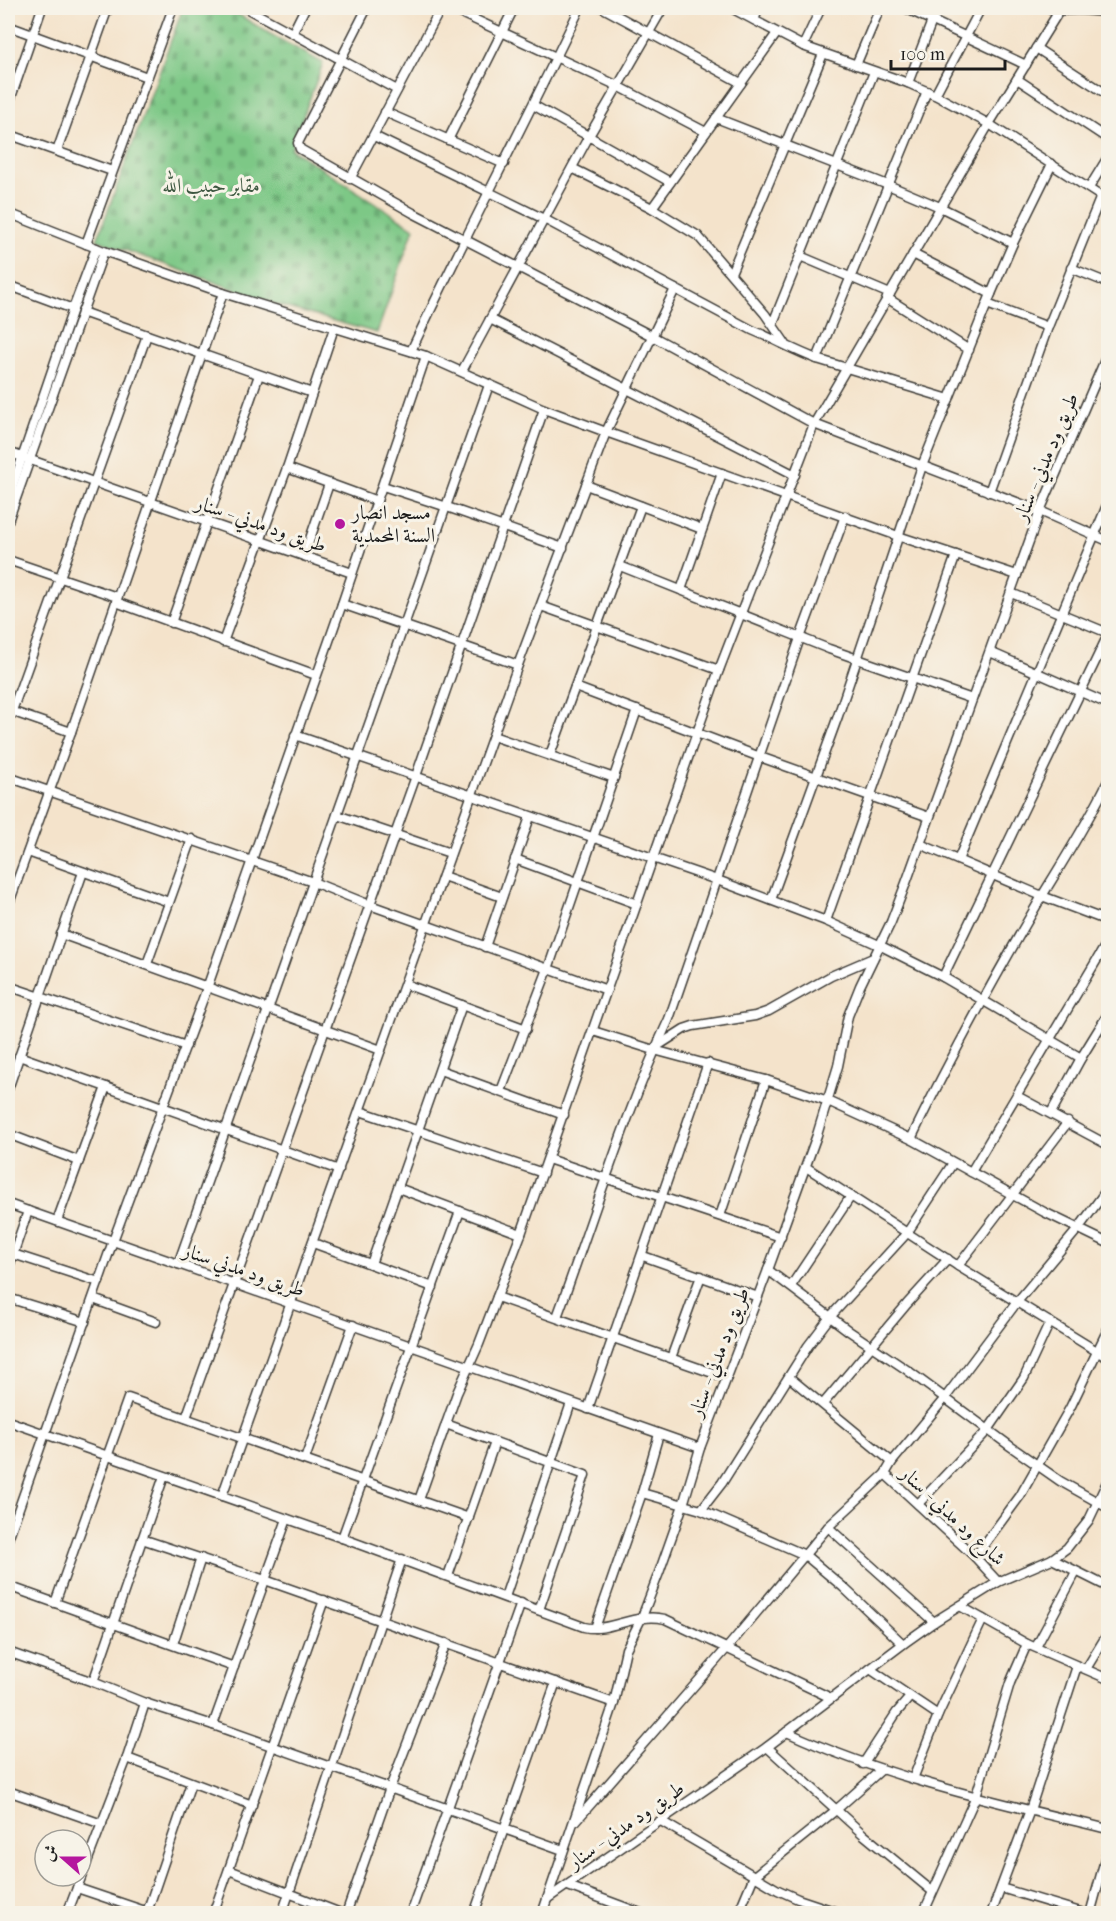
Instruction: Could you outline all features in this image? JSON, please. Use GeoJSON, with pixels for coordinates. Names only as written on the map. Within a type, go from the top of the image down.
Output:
{"type":"FeatureCollection","features":[{"type":"Feature","properties":{"kind":"street"},"geometry":{"type":"LineString","coordinates":[[8,105],[42,8]]}},
{"type":"Feature","properties":{"kind":"street"},"geometry":{"type":"LineString","coordinates":[[57,152],[108,8]]}},
{"type":"Feature","properties":{"kind":"street"},"geometry":{"type":"LineString","coordinates":[[86,243],[173,8]]}},
{"type":"Feature","properties":{"kind":"street"},"geometry":{"type":"LineString","coordinates":[[246,8],[397,90]]}},
{"type":"Feature","properties":{"kind":"street"},"geometry":{"type":"LineString","coordinates":[[293,32],[305,8]]}},
{"type":"Feature","properties":{"kind":"street"},"geometry":{"type":"LineString","coordinates":[[367,8],[298,146],[300,149],[350,179],[652,336],[813,424],[1040,511],[1108,541]]}},
{"type":"Feature","properties":{"kind":"street"},"geometry":{"type":"LineString","coordinates":[[350,179],[441,8]]}},
{"type":"Feature","properties":{"kind":"street"},"geometry":{"type":"LineString","coordinates":[[450,8],[618,86],[706,132]]}},
{"type":"Feature","properties":{"kind":"street"},"geometry":{"type":"LineString","coordinates":[[448,140],[514,8]]}},
{"type":"Feature","properties":{"kind":"street"},"geometry":{"type":"LineString","coordinates":[[411,351],[580,8]]}},
{"type":"Feature","properties":{"kind":"street"},"geometry":{"type":"LineString","coordinates":[[603,8],[741,83]]}},
{"type":"Feature","properties":{"kind":"street"},"geometry":{"type":"LineString","coordinates":[[462,372],[517,266],[663,8]]}},
{"type":"Feature","properties":{"kind":"street","name":"طريق ود مدني - سنار"},"geometry":{"type":"LineString","coordinates":[[731,8],[802,46],[931,93],[989,124],[1105,199],[1071,268],[989,492]]}},
{"type":"Feature","properties":{"kind":"street"},"geometry":{"type":"LineString","coordinates":[[754,20],[759,8]]}},
{"type":"Feature","properties":{"kind":"street"},"geometry":{"type":"LineString","coordinates":[[802,46],[821,8]]}},
{"type":"Feature","properties":{"kind":"street"},"geometry":{"type":"LineString","coordinates":[[856,65],[880,8]]}},
{"type":"Feature","properties":{"kind":"street"},"geometry":{"type":"LineString","coordinates":[[905,8],[1026,65]]}},
{"type":"Feature","properties":{"kind":"street"},"geometry":{"type":"LineString","coordinates":[[908,83],[937,8]]}},
{"type":"Feature","properties":{"kind":"street"},"geometry":{"type":"LineString","coordinates":[[817,359],[888,185],[931,93],[968,37],[981,8]]}},
{"type":"Feature","properties":{"kind":"street"},"geometry":{"type":"LineString","coordinates":[[419,1500],[446,1424],[521,1234],[719,670],[813,424],[1036,48],[1054,11],[1081,9],[1108,12]]}},
{"type":"Feature","properties":{"kind":"street"},"geometry":{"type":"LineString","coordinates":[[8,26],[147,77]]}},
{"type":"Feature","properties":{"kind":"street"},"geometry":{"type":"LineString","coordinates":[[652,208],[777,33]]}},
{"type":"Feature","properties":{"kind":"street"},"geometry":{"type":"LineString","coordinates":[[1036,48],[1108,95]]}},
{"type":"Feature","properties":{"kind":"street"},"geometry":{"type":"LineString","coordinates":[[731,273],[823,54]]}},
{"type":"Feature","properties":{"kind":"street"},"geometry":{"type":"LineString","coordinates":[[773,323],[874,72]]}},
{"type":"Feature","properties":{"kind":"street"},"geometry":{"type":"LineString","coordinates":[[1017,79],[1108,139]]}},
{"type":"Feature","properties":{"kind":"street"},"geometry":{"type":"LineString","coordinates":[[533,105],[670,182]]}},
{"type":"Feature","properties":{"kind":"street"},"geometry":{"type":"LineString","coordinates":[[385,112],[504,164]]}},
{"type":"Feature","properties":{"kind":"street"},"geometry":{"type":"LineString","coordinates":[[716,118],[888,185],[940,207],[1013,243]]}},
{"type":"Feature","properties":{"kind":"street"},"geometry":{"type":"LineString","coordinates":[[8,134],[112,171]]}},
{"type":"Feature","properties":{"kind":"street"},"geometry":{"type":"LineString","coordinates":[[374,136],[544,219],[752,330],[817,359],[949,399]]}},
{"type":"Feature","properties":{"kind":"street"},"geometry":{"type":"LineString","coordinates":[[1089,188],[1108,157]]}},
{"type":"Feature","properties":{"kind":"street"},"geometry":{"type":"LineString","coordinates":[[771,900],[858,659],[922,466],[991,294],[1052,164]]}},
{"type":"Feature","properties":{"kind":"street"},"geometry":{"type":"LineString","coordinates":[[572,168],[652,208],[698,236],[773,323],[785,343]]}},
{"type":"Feature","properties":{"kind":"street"},"geometry":{"type":"LineString","coordinates":[[8,213],[223,293],[426,356],[544,409],[606,432],[898,536],[1017,575]]}},
{"type":"Feature","properties":{"kind":"street"},"geometry":{"type":"LineString","coordinates":[[8,499],[25,459],[100,249]]}},
{"type":"Feature","properties":{"kind":"street"},"geometry":{"type":"LineString","coordinates":[[913,254],[991,294]]}},
{"type":"Feature","properties":{"kind":"street"},"geometry":{"type":"LineString","coordinates":[[800,256],[889,296],[969,350]]}},
{"type":"Feature","properties":{"kind":"street"},"geometry":{"type":"LineString","coordinates":[[1071,268],[1108,282]]}},
{"type":"Feature","properties":{"kind":"street"},"geometry":{"type":"LineString","coordinates":[[8,288],[312,393]]}},
{"type":"Feature","properties":{"kind":"street"},"geometry":{"type":"LineString","coordinates":[[222,1496],[518,665],[606,432],[675,290]]}},
{"type":"Feature","properties":{"kind":"street"},"geometry":{"type":"LineString","coordinates":[[8,906],[204,355],[223,293]]}},
{"type":"Feature","properties":{"kind":"street"},"geometry":{"type":"LineString","coordinates":[[987,304],[1048,327]]}},
{"type":"Feature","properties":{"kind":"street"},"geometry":{"type":"LineString","coordinates":[[490,319],[795,475]]}},
{"type":"Feature","properties":{"kind":"street"},"geometry":{"type":"LineString","coordinates":[[223,642],[287,468],[334,328]]}},
{"type":"Feature","properties":{"kind":"street"},"geometry":{"type":"LineString","coordinates":[[71,732],[10,710],[61,578],[147,335]]}},
{"type":"Feature","properties":{"kind":"street","name":"طريق ود مدني - سنار"},"geometry":{"type":"LineString","coordinates":[[547,1899],[614,1703],[626,1649],[642,1617],[683,1505],[700,1448],[806,1167],[838,1066],[848,1016],[873,958],[881,946],[920,844],[1040,511],[1108,353]]}},
{"type":"Feature","properties":{"kind":"street"},"geometry":{"type":"LineString","coordinates":[[8,1539],[113,1241],[164,1107],[252,861],[426,356]]}},
{"type":"Feature","properties":{"kind":"street"},"geometry":{"type":"LineString","coordinates":[[171,623],[259,375]]}},
{"type":"Feature","properties":{"kind":"street"},"geometry":{"type":"LineString","coordinates":[[178,1264],[489,384]]}},
{"type":"Feature","properties":{"kind":"street"},"geometry":{"type":"LineString","coordinates":[[186,1418],[416,776],[544,409]]}},
{"type":"Feature","properties":{"kind":"street","name":"طريق ود مدني - سنار"},"geometry":{"type":"LineString","coordinates":[[8,452],[352,573]]}},
{"type":"Feature","properties":{"kind":"street"},"geometry":{"type":"LineString","coordinates":[[8,521],[25,459]]}},
{"type":"Feature","properties":{"kind":"street"},"geometry":{"type":"LineString","coordinates":[[287,468],[377,501]]}},
{"type":"Feature","properties":{"kind":"street"},"geometry":{"type":"LineString","coordinates":[[681,590],[722,473]]}},
{"type":"Feature","properties":{"kind":"street"},"geometry":{"type":"LineString","coordinates":[[304,556],[329,484]]}},
{"type":"Feature","properties":{"kind":"street"},"geometry":{"type":"LineString","coordinates":[[586,485],[702,529]]}},
{"type":"Feature","properties":{"kind":"street"},"geometry":{"type":"LineString","coordinates":[[383,486],[563,548]]}},
{"type":"Feature","properties":{"kind":"street"},"geometry":{"type":"LineString","coordinates":[[957,860],[1108,503]]}},
{"type":"Feature","properties":{"kind":"street"},"geometry":{"type":"LineString","coordinates":[[550,755],[641,506]]}},
{"type":"Feature","properties":{"kind":"street"},"geometry":{"type":"LineString","coordinates":[[556,1317],[605,1177],[655,1048],[669,1019],[800,638],[845,516]]}},
{"type":"Feature","properties":{"kind":"street"},"geometry":{"type":"LineString","coordinates":[[826,921],[956,555]]}},
{"type":"Feature","properties":{"kind":"street"},"geometry":{"type":"LineString","coordinates":[[8,560],[61,578],[171,623],[316,675]]}},
{"type":"Feature","properties":{"kind":"street"},"geometry":{"type":"LineString","coordinates":[[620,566],[800,638],[972,699]]}},
{"type":"Feature","properties":{"kind":"street"},"geometry":{"type":"LineString","coordinates":[[943,977],[994,876],[1108,634],[1011,593]]}},
{"type":"Feature","properties":{"kind":"street"},"geometry":{"type":"LineString","coordinates":[[342,604],[518,665]]}},
{"type":"Feature","properties":{"kind":"street"},"geometry":{"type":"LineString","coordinates":[[541,606],[719,670]]}},
{"type":"Feature","properties":{"kind":"street"},"geometry":{"type":"LineString","coordinates":[[990,652],[1108,704]]}},
{"type":"Feature","properties":{"kind":"street"},"geometry":{"type":"LineString","coordinates":[[575,687],[929,818]]}},
{"type":"Feature","properties":{"kind":"street"},"geometry":{"type":"LineString","coordinates":[[501,1091],[548,969],[637,710]]}},
{"type":"Feature","properties":{"kind":"street"},"geometry":{"type":"LineString","coordinates":[[295,735],[717,880],[826,921],[943,977],[1081,1058]]}},
{"type":"Feature","properties":{"kind":"street"},"geometry":{"type":"LineString","coordinates":[[493,736],[614,778]]}},
{"type":"Feature","properties":{"kind":"street"},"geometry":{"type":"LineString","coordinates":[[8,777],[313,882],[370,905],[607,990]]}},
{"type":"Feature","properties":{"kind":"street"},"geometry":{"type":"LineString","coordinates":[[911,1139],[931,1097],[1042,896],[1095,808],[1108,781]]}},
{"type":"Feature","properties":{"kind":"street"},"geometry":{"type":"LineString","coordinates":[[337,815],[450,853]]}},
{"type":"Feature","properties":{"kind":"street"},"geometry":{"type":"LineString","coordinates":[[485,946],[530,817]]}},
{"type":"Feature","properties":{"kind":"street"},"geometry":{"type":"LineString","coordinates":[[147,964],[192,839]]}},
{"type":"Feature","properties":{"kind":"street"},"geometry":{"type":"LineString","coordinates":[[920,844],[1042,896],[1108,921]]}},
{"type":"Feature","properties":{"kind":"street"},"geometry":{"type":"LineString","coordinates":[[28,852],[169,902]]}},
{"type":"Feature","properties":{"kind":"street"},"geometry":{"type":"LineString","coordinates":[[515,859],[637,904]]}},
{"type":"Feature","properties":{"kind":"street"},"geometry":{"type":"LineString","coordinates":[[8,1089],[83,872]]}},
{"type":"Feature","properties":{"kind":"street"},"geometry":{"type":"LineString","coordinates":[[442,876],[502,897]]}},
{"type":"Feature","properties":{"kind":"street"},"geometry":{"type":"LineString","coordinates":[[61,934],[381,1050]]}},
{"type":"Feature","properties":{"kind":"street"},"geometry":{"type":"LineString","coordinates":[[971,1172],[1108,941]]}},
{"type":"Feature","properties":{"kind":"street"},"geometry":{"type":"LineString","coordinates":[[655,1048],[684,1029],[693,1026],[754,1016],[769,1011],[831,976],[873,958]]}},
{"type":"Feature","properties":{"kind":"street"},"geometry":{"type":"LineString","coordinates":[[405,984],[526,1029]]}},
{"type":"Feature","properties":{"kind":"street"},"geometry":{"type":"LineString","coordinates":[[8,986],[186,1046]]}},
{"type":"Feature","properties":{"kind":"street"},"geometry":{"type":"LineString","coordinates":[[371,1264],[462,1005]]}},
{"type":"Feature","properties":{"kind":"street"},"geometry":{"type":"LineString","coordinates":[[1051,1113],[1108,1014]]}},
{"type":"Feature","properties":{"kind":"street"},"geometry":{"type":"LineString","coordinates":[[594,1031],[766,1080],[828,1101],[911,1139],[1013,1196],[1108,1243]]}},
{"type":"Feature","properties":{"kind":"street"},"geometry":{"type":"LineString","coordinates":[[19,1056],[339,1170]]}},
{"type":"Feature","properties":{"kind":"street"},"geometry":{"type":"LineString","coordinates":[[588,1409],[643,1256],[708,1063]]}},
{"type":"Feature","properties":{"kind":"street"},"geometry":{"type":"LineString","coordinates":[[440,1070],[564,1115]]}},
{"type":"Feature","properties":{"kind":"street"},"geometry":{"type":"LineString","coordinates":[[720,1216],[766,1080]]}},
{"type":"Feature","properties":{"kind":"street"},"geometry":{"type":"LineString","coordinates":[[57,1221],[106,1087]]}},
{"type":"Feature","properties":{"kind":"street"},"geometry":{"type":"LineString","coordinates":[[1017,1096],[1108,1145]]}},
{"type":"Feature","properties":{"kind":"street"},"geometry":{"type":"LineString","coordinates":[[360,1111],[543,1173]]}},
{"type":"Feature","properties":{"kind":"street"},"geometry":{"type":"LineString","coordinates":[[958,1266],[1068,1122]]}},
{"type":"Feature","properties":{"kind":"street"},"geometry":{"type":"LineString","coordinates":[[8,1134],[79,1161]]}},
{"type":"Feature","properties":{"kind":"street"},"geometry":{"type":"LineString","coordinates":[[548,1159],[780,1237]]}},
{"type":"Feature","properties":{"kind":"street"},"geometry":{"type":"LineString","coordinates":[[701,1510],[723,1482],[808,1346],[830,1317],[907,1233],[953,1163]]}},
{"type":"Feature","properties":{"kind":"street"},"geometry":{"type":"LineString","coordinates":[[806,1167],[958,1266],[1108,1358]]}},
{"type":"Feature","properties":{"kind":"street"},"geometry":{"type":"LineString","coordinates":[[398,1188],[521,1234]]}},
{"type":"Feature","properties":{"kind":"street","name":"طريق ود مدني - سنار"},"geometry":{"type":"LineString","coordinates":[[571,1826],[727,1648],[828,1527],[885,1474],[892,1462],[945,1398],[1017,1302],[1078,1229],[1108,1188]]}},
{"type":"Feature","properties":{"kind":"street"},"geometry":{"type":"LineString","coordinates":[[790,1286],[851,1196]]}},
{"type":"Feature","properties":{"kind":"street","name":"طريق ود مدني سنار"},"geometry":{"type":"LineString","coordinates":[[8,1204],[700,1448]]}},
{"type":"Feature","properties":{"kind":"street"},"geometry":{"type":"LineString","coordinates":[[8,1269],[28,1211]]}},
{"type":"Feature","properties":{"kind":"street"},"geometry":{"type":"LineString","coordinates":[[342,1538],[460,1211]]}},
{"type":"Feature","properties":{"kind":"street"},"geometry":{"type":"LineString","coordinates":[[313,1243],[433,1287]]}},
{"type":"Feature","properties":{"kind":"street"},"geometry":{"type":"LineString","coordinates":[[13,1254],[99,1282]]}},
{"type":"Feature","properties":{"kind":"street"},"geometry":{"type":"LineString","coordinates":[[643,1256],[758,1297]]}},
{"type":"Feature","properties":{"kind":"street"},"geometry":{"type":"LineString","coordinates":[[823,1404],[870,1346],[948,1259]]}},
{"type":"Feature","properties":{"kind":"street","name":"طريق ود مدني - سنار"},"geometry":{"type":"LineString","coordinates":[[768,1270],[1037,1465],[1108,1508]]}},
{"type":"Feature","properties":{"kind":"street"},"geometry":{"type":"LineString","coordinates":[[671,1358],[701,1276]]}},
{"type":"Feature","properties":{"kind":"street"},"geometry":{"type":"LineString","coordinates":[[497,1297],[727,1378]]}},
{"type":"Feature","properties":{"kind":"street"},"geometry":{"type":"LineString","coordinates":[[8,1298],[85,1322]]}},
{"type":"Feature","properties":{"kind":"street"},"geometry":{"type":"LineString","coordinates":[[93,1299],[156,1322]]}},
{"type":"Feature","properties":{"kind":"street"},"geometry":{"type":"LineString","coordinates":[[918,1504],[988,1430],[1024,1378],[1050,1322]]}},
{"type":"Feature","properties":{"kind":"street"},"geometry":{"type":"LineString","coordinates":[[305,1459],[353,1325]]}},
{"type":"Feature","properties":{"kind":"street"},"geometry":{"type":"LineString","coordinates":[[975,1557],[1010,1511],[1037,1465],[1070,1408],[1108,1329]]}},
{"type":"Feature","properties":{"kind":"street"},"geometry":{"type":"LineString","coordinates":[[789,1377],[892,1462]]}},
{"type":"Feature","properties":{"kind":"street"},"geometry":{"type":"LineString","coordinates":[[55,1603],[128,1398],[469,1518]]}},
{"type":"Feature","properties":{"kind":"street"},"geometry":{"type":"LineString","coordinates":[[505,1597],[571,1403]]}},
{"type":"Feature","properties":{"kind":"street"},"geometry":{"type":"LineString","coordinates":[[8,1422],[402,1559],[584,1627],[595,1628],[642,1617],[665,1620],[831,1698]]}},
{"type":"Feature","properties":{"kind":"street"},"geometry":{"type":"LineString","coordinates":[[446,1424],[585,1475],[540,1610]]}},
{"type":"Feature","properties":{"kind":"street"},"geometry":{"type":"LineString","coordinates":[[595,1628],[642,1493],[659,1434]]}},
{"type":"Feature","properties":{"kind":"street"},"geometry":{"type":"LineString","coordinates":[[448,1576],[495,1442]]}},
{"type":"Feature","properties":{"kind":"street","name":"شارع ود مدني - سنار"},"geometry":{"type":"LineString","coordinates":[[885,1474],[975,1557],[998,1582]]}},
{"type":"Feature","properties":{"kind":"street"},"geometry":{"type":"LineString","coordinates":[[93,1682],[164,1476]]}},
{"type":"Feature","properties":{"kind":"street","name":"طريق ود مدني - سنار"},"geometry":{"type":"LineString","coordinates":[[547,1899],[767,1747],[934,1622],[998,1582],[1052,1559],[1067,1548],[1098,1504],[1108,1480]]}},
{"type":"Feature","properties":{"kind":"street"},"geometry":{"type":"LineString","coordinates":[[642,1493],[701,1510],[805,1555],[843,1587],[903,1644]]}},
{"type":"Feature","properties":{"kind":"street"},"geometry":{"type":"LineString","coordinates":[[213,1725],[287,1519]]}},
{"type":"Feature","properties":{"kind":"street"},"geometry":{"type":"LineString","coordinates":[[828,1527],[934,1622]]}},
{"type":"Feature","properties":{"kind":"street"},"geometry":{"type":"LineString","coordinates":[[142,1539],[324,1600],[614,1703]]}},
{"type":"Feature","properties":{"kind":"street"},"geometry":{"type":"LineString","coordinates":[[173,1644],[201,1558]]}},
{"type":"Feature","properties":{"kind":"street"},"geometry":{"type":"LineString","coordinates":[[282,1914],[402,1559]]}},
{"type":"Feature","properties":{"kind":"street"},"geometry":{"type":"LineString","coordinates":[[1052,1559],[1108,1587]]}},
{"type":"Feature","properties":{"kind":"street"},"geometry":{"type":"LineString","coordinates":[[923,1914],[976,1796],[1010,1683],[1076,1572]]}},
{"type":"Feature","properties":{"kind":"street"},"geometry":{"type":"LineString","coordinates":[[8,1586],[234,1667]]}},
{"type":"Feature","properties":{"kind":"street"},"geometry":{"type":"LineString","coordinates":[[213,1914],[324,1600]]}},
{"type":"Feature","properties":{"kind":"street"},"geometry":{"type":"LineString","coordinates":[[410,1914],[468,1746],[501,1664],[520,1603]]}},
{"type":"Feature","properties":{"kind":"street"},"geometry":{"type":"LineString","coordinates":[[960,1606],[1031,1645],[1108,1679]]}},
{"type":"Feature","properties":{"kind":"street"},"geometry":{"type":"LineString","coordinates":[[913,1779],[938,1715],[983,1619]]}},
{"type":"Feature","properties":{"kind":"street"},"geometry":{"type":"LineString","coordinates":[[991,1914],[1082,1667],[1108,1633]]}},
{"type":"Feature","properties":{"kind":"street"},"geometry":{"type":"LineString","coordinates":[[229,1870],[345,1914],[390,1788],[446,1643]]}},
{"type":"Feature","properties":{"kind":"street"},"geometry":{"type":"LineString","coordinates":[[8,1652],[145,1703],[273,1746],[563,1850]]}},
{"type":"Feature","properties":{"kind":"street"},"geometry":{"type":"LineString","coordinates":[[870,1669],[938,1715]]}},
{"type":"Feature","properties":{"kind":"street"},"geometry":{"type":"LineString","coordinates":[[474,1914],[556,1682]]}},
{"type":"Feature","properties":{"kind":"street"},"geometry":{"type":"LineString","coordinates":[[863,1764],[897,1712],[910,1697]]}},
{"type":"Feature","properties":{"kind":"street"},"geometry":{"type":"LineString","coordinates":[[93,1847],[145,1703]]}},
{"type":"Feature","properties":{"kind":"street"},"geometry":{"type":"LineString","coordinates":[[787,1732],[881,1770],[1108,1829]]}},
{"type":"Feature","properties":{"kind":"street"},"geometry":{"type":"LineString","coordinates":[[767,1747],[836,1810],[932,1891]]}},
{"type":"Feature","properties":{"kind":"street"},"geometry":{"type":"LineString","coordinates":[[127,1758],[252,1805]]}},
{"type":"Feature","properties":{"kind":"street"},"geometry":{"type":"LineString","coordinates":[[738,1914],[754,1876],[836,1810],[881,1770]]}},
{"type":"Feature","properties":{"kind":"street"},"geometry":{"type":"LineString","coordinates":[[67,1914],[77,1888],[149,1913],[191,1783]]}},
{"type":"Feature","properties":{"kind":"street"},"geometry":{"type":"LineString","coordinates":[[8,1791],[102,1824]]}},
{"type":"Feature","properties":{"kind":"street"},"geometry":{"type":"LineString","coordinates":[[661,1821],[798,1899],[843,1914]]}},
{"type":"Feature","properties":{"kind":"street"},"geometry":{"type":"LineString","coordinates":[[1000,1888],[1089,1914],[1098,1890],[1108,1849]]}},
{"type":"Feature","properties":{"kind":"street"},"geometry":{"type":"LineString","coordinates":[[568,1886],[643,1914]]}},
{"type":"Feature","properties":{"kind":"street"},"geometry":{"type":"LineString","coordinates":[[1098,1890],[1108,1892]]}},
{"type":"Feature","properties":{"kind":"street"},"geometry":{"type":"LineString","coordinates":[[542,1914],[547,1899]]}},
{"type":"Feature","properties":{"kind":"green space","name":"مقابر حبيب الله"},"geometry":{"type":"Polygon","coordinates":[[[183,8],[228,8],[323,63],[291,149],[414,228],[377,333],[281,306],[97,240],[183,8]]]}},
{"type":"Feature","properties":{"kind":"place","name":"مسجد انصار السنة المحمدية"},"geometry":{"type":"Point","coordinates":[340,524]}}]}
